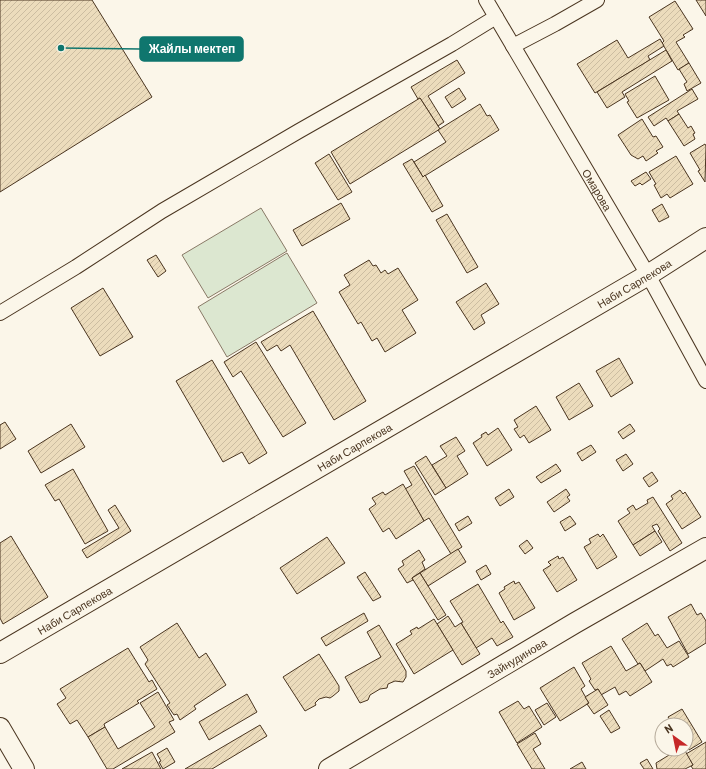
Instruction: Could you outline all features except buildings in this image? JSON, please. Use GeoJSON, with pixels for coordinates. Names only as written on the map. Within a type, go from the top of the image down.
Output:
{"type":"FeatureCollection","features":[{"type":"Feature","properties":{"kind":"street","name":"Омарова"},"geometry":{"type":"LineString","coordinates":[[486,0],[648,274],[706,380]]}},
{"type":"Feature","properties":{"kind":"street"},"geometry":{"type":"LineString","coordinates":[[513,46],[597,0]]}},
{"type":"Feature","properties":{"kind":"street"},"geometry":{"type":"LineString","coordinates":[[0,313],[83,263],[162,211],[452,44],[496,17]]}},
{"type":"Feature","properties":{"kind":"street","name":"Наби Сарпекова"},"geometry":{"type":"LineString","coordinates":[[0,653],[648,274],[706,238]]}},
{"type":"Feature","properties":{"kind":"street","name":"Зайнудинова"},"geometry":{"type":"LineString","coordinates":[[329,769],[575,622],[706,548]]}},
{"type":"Feature","properties":{"kind":"street"},"geometry":{"type":"LineString","coordinates":[[0,728],[24,769]]}},
{"type":"Feature","properties":{"kind":"green space"},"geometry":{"type":"Polygon","coordinates":[[[261,208],[287,251],[208,298],[182,255],[261,208]]]}},
{"type":"Feature","properties":{"kind":"green space"},"geometry":{"type":"Polygon","coordinates":[[[287,253],[317,303],[227,357],[198,307],[287,253]]]}},
{"type":"Feature","properties":{"kind":"place","name":"Жайлы мектеп"},"geometry":{"type":"Point","coordinates":[61,48]}}]}
